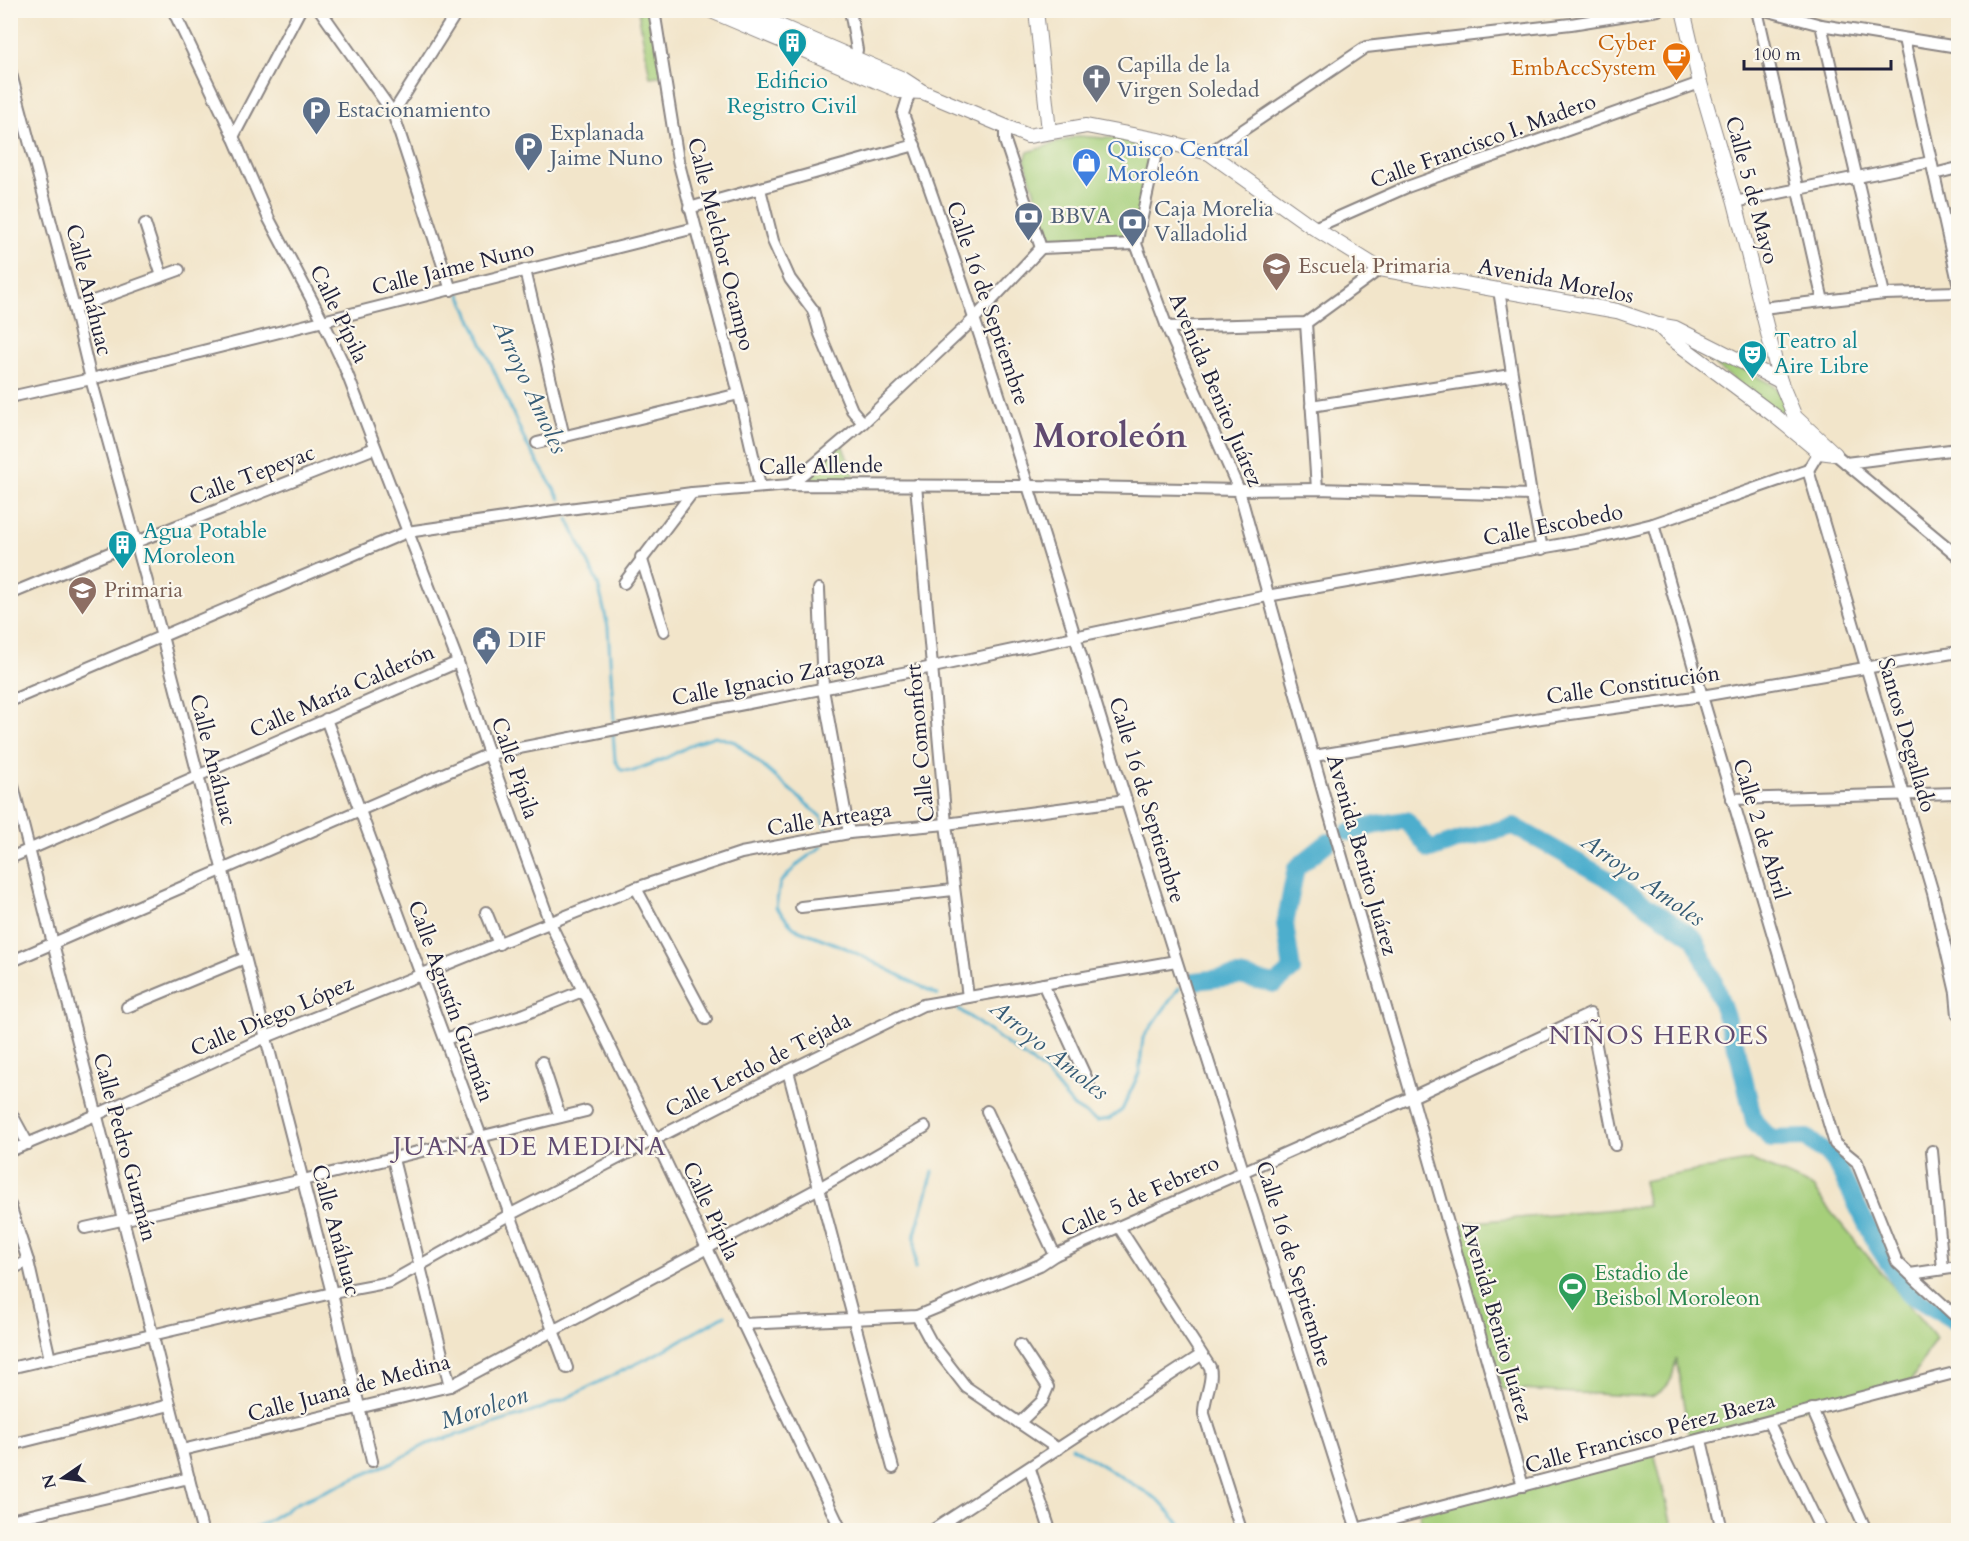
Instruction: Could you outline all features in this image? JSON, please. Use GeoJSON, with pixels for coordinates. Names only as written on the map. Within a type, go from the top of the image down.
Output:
{"type":"FeatureCollection","features":[{"type":"Feature","properties":{"kind":"street","name":"Calle Pípila"},"geometry":{"type":"LineString","coordinates":[[173,10],[269,219],[343,363],[458,662],[550,923],[841,1530]]}},
{"type":"Feature","properties":{"kind":"street"},"geometry":{"type":"LineString","coordinates":[[233,137],[300,10]]}},
{"type":"Feature","properties":{"kind":"street"},"geometry":{"type":"LineString","coordinates":[[320,10],[393,113],[451,290]]}},
{"type":"Feature","properties":{"kind":"street"},"geometry":{"type":"LineString","coordinates":[[393,113],[458,10]]}},
{"type":"Feature","properties":{"kind":"street","name":"Calle Melchor Ocampo"},"geometry":{"type":"LineString","coordinates":[[654,10],[678,160],[739,394],[760,486]]}},
{"type":"Feature","properties":{"kind":"street"},"geometry":{"type":"LineString","coordinates":[[709,10],[915,89],[1028,136],[1086,126],[1159,140],[1209,153],[1366,47],[1571,24],[1658,10]]}},
{"type":"Feature","properties":{"kind":"street"},"geometry":{"type":"LineString","coordinates":[[743,10],[854,65]]}},
{"type":"Feature","properties":{"kind":"street"},"geometry":{"type":"LineString","coordinates":[[850,10],[856,50],[854,65]]}},
{"type":"Feature","properties":{"kind":"street"},"geometry":{"type":"LineString","coordinates":[[1036,10],[1048,131]]}},
{"type":"Feature","properties":{"kind":"street","name":"Calle 5 de Mayo"},"geometry":{"type":"LineString","coordinates":[[1683,10],[1700,82],[1735,202],[1786,400],[1795,417],[1822,447]]}},
{"type":"Feature","properties":{"kind":"street"},"geometry":{"type":"LineString","coordinates":[[1757,10],[1822,301]]}},
{"type":"Feature","properties":{"kind":"street"},"geometry":{"type":"LineString","coordinates":[[1765,10],[1802,15],[1821,25],[1959,47]]}},
{"type":"Feature","properties":{"kind":"street"},"geometry":{"type":"LineString","coordinates":[[1821,25],[1884,294]]}},
{"type":"Feature","properties":{"kind":"street"},"geometry":{"type":"LineString","coordinates":[[1904,39],[1959,282]]}},
{"type":"Feature","properties":{"kind":"street","name":"Calle Anáhuac"},"geometry":{"type":"LineString","coordinates":[[10,70],[91,379],[162,636],[332,1293],[372,1461]]}},
{"type":"Feature","properties":{"kind":"street","name":"Calle Francisco I. Madero"},"geometry":{"type":"LineString","coordinates":[[1314,228],[1407,188],[1700,82]]}},
{"type":"Feature","properties":{"kind":"street","name":"Calle 16 de Septiembre"},"geometry":{"type":"LineString","coordinates":[[915,89],[903,114],[1030,486],[1075,638],[1355,1530]]}},
{"type":"Feature","properties":{"kind":"street"},"geometry":{"type":"LineString","coordinates":[[1005,127],[1005,141],[1041,248]]}},
{"type":"Feature","properties":{"kind":"street"},"geometry":{"type":"LineString","coordinates":[[790,485],[863,423],[974,319],[1041,248],[1136,244],[1159,140]]}},
{"type":"Feature","properties":{"kind":"street"},"geometry":{"type":"LineString","coordinates":[[689,208],[915,145]]}},
{"type":"Feature","properties":{"kind":"street","name":"Avenida Morelos"},"geometry":{"type":"LineString","coordinates":[[1209,153],[1314,228],[1380,269],[1561,299],[1617,311],[1658,325],[1672,339],[1775,416],[1822,447]]}},
{"type":"Feature","properties":{"kind":"street"},"geometry":{"type":"LineString","coordinates":[[1735,202],[1857,179],[1931,162]]}},
{"type":"Feature","properties":{"kind":"street"},"geometry":{"type":"LineString","coordinates":[[1934,174],[1959,168]]}},
{"type":"Feature","properties":{"kind":"street"},"geometry":{"type":"LineString","coordinates":[[760,189],[773,241],[790,279],[813,310],[820,334],[852,410],[863,423]]}},
{"type":"Feature","properties":{"kind":"street"},"geometry":{"type":"LineString","coordinates":[[145,224],[162,276]]}},
{"type":"Feature","properties":{"kind":"street","name":"Calle Jaime Nuno"},"geometry":{"type":"LineString","coordinates":[[10,397],[91,379],[695,228]]}},
{"type":"Feature","properties":{"kind":"street","name":"Avenida Benito Juárez"},"geometry":{"type":"LineString","coordinates":[[1136,244],[1167,327],[1239,490],[1336,838],[1523,1486]]}},
{"type":"Feature","properties":{"kind":"street"},"geometry":{"type":"LineString","coordinates":[[1167,327],[1306,323],[1380,269]]}},
{"type":"Feature","properties":{"kind":"street"},"geometry":{"type":"LineString","coordinates":[[74,308],[179,270]]}},
{"type":"Feature","properties":{"kind":"street"},"geometry":{"type":"LineString","coordinates":[[525,270],[564,437]]}},
{"type":"Feature","properties":{"kind":"street"},"geometry":{"type":"LineString","coordinates":[[1499,290],[1511,375],[1542,549]]}},
{"type":"Feature","properties":{"kind":"street"},"geometry":{"type":"LineString","coordinates":[[1762,308],[1884,294],[1959,292]]}},
{"type":"Feature","properties":{"kind":"street"},"geometry":{"type":"LineString","coordinates":[[1306,323],[1317,489]]}},
{"type":"Feature","properties":{"kind":"street"},"geometry":{"type":"LineString","coordinates":[[1658,325],[1675,328],[1780,381]]}},
{"type":"Feature","properties":{"kind":"street"},"geometry":{"type":"LineString","coordinates":[[1311,406],[1511,375]]}},
{"type":"Feature","properties":{"kind":"street"},"geometry":{"type":"LineString","coordinates":[[537,444],[739,394]]}},
{"type":"Feature","properties":{"kind":"street"},"geometry":{"type":"LineString","coordinates":[[1775,416],[1785,410],[1786,400]]}},
{"type":"Feature","properties":{"kind":"street"},"geometry":{"type":"LineString","coordinates":[[1808,470],[1822,447],[1840,458],[1959,556]]}},
{"type":"Feature","properties":{"kind":"street","name":"Calle Tepeyac"},"geometry":{"type":"LineString","coordinates":[[10,594],[375,448]]}},
{"type":"Feature","properties":{"kind":"street"},"geometry":{"type":"LineString","coordinates":[[1840,458],[1959,449]]}},
{"type":"Feature","properties":{"kind":"street","name":"Calle Escobedo"},"geometry":{"type":"LineString","coordinates":[[1075,638],[1268,596],[1542,549],[1653,524],[1808,470]]}},
{"type":"Feature","properties":{"kind":"street","name":"Santos Degallado"},"geometry":{"type":"LineString","coordinates":[[1808,470],[1933,893],[1959,1015]]}},
{"type":"Feature","properties":{"kind":"street","name":"Calle Allende"},"geometry":{"type":"LineString","coordinates":[[10,701],[407,532],[692,493],[760,486],[916,485],[1317,489],[1531,495]]}},
{"type":"Feature","properties":{"kind":"street","name":"Calle Comonfort"},"geometry":{"type":"LineString","coordinates":[[916,485],[946,824],[968,997]]}},
{"type":"Feature","properties":{"kind":"street"},"geometry":{"type":"LineString","coordinates":[[624,583],[641,557],[692,493]]}},
{"type":"Feature","properties":{"kind":"street","name":"Calle 2 de Abril"},"geometry":{"type":"LineString","coordinates":[[1653,524],[1732,800],[1835,1144],[1857,1162],[1897,1262],[1910,1274]]}},
{"type":"Feature","properties":{"kind":"street"},"geometry":{"type":"LineString","coordinates":[[641,557],[664,631]]}},
{"type":"Feature","properties":{"kind":"street"},"geometry":{"type":"LineString","coordinates":[[819,589],[823,689],[849,833]]}},
{"type":"Feature","properties":{"kind":"street","name":"Calle Ignacio Zaragoza"},"geometry":{"type":"LineString","coordinates":[[10,962],[222,871],[360,808],[489,754],[1075,638]]}},
{"type":"Feature","properties":{"kind":"street","name":"Calle Constitución"},"geometry":{"type":"LineString","coordinates":[[1314,756],[1541,718],[1702,696],[1959,652]]}},
{"type":"Feature","properties":{"kind":"street","name":"Calle María Calderón"},"geometry":{"type":"LineString","coordinates":[[10,858],[458,662]]}},
{"type":"Feature","properties":{"kind":"street","name":"Calle Agustín Guzmán"},"geometry":{"type":"LineString","coordinates":[[326,719],[567,1368]]}},
{"type":"Feature","properties":{"kind":"street","name":"Calle Pedro Guzmán"},"geometry":{"type":"LineString","coordinates":[[10,774],[202,1530]]}},
{"type":"Feature","properties":{"kind":"street"},"geometry":{"type":"LineString","coordinates":[[1732,800],[1959,793]]}},
{"type":"Feature","properties":{"kind":"street","name":"Calle Arteaga"},"geometry":{"type":"LineString","coordinates":[[550,923],[636,888],[741,853],[849,833],[946,824],[1126,800]]}},
{"type":"Feature","properties":{"kind":"street"},"geometry":{"type":"LineString","coordinates":[[636,888],[706,1019]]}},
{"type":"Feature","properties":{"kind":"street"},"geometry":{"type":"LineString","coordinates":[[801,907],[953,890]]}},
{"type":"Feature","properties":{"kind":"street"},"geometry":{"type":"LineString","coordinates":[[486,912],[499,944]]}},
{"type":"Feature","properties":{"kind":"street","name":"Calle Diego López"},"geometry":{"type":"LineString","coordinates":[[10,1151],[96,1115],[266,1037],[550,923]]}},
{"type":"Feature","properties":{"kind":"street"},"geometry":{"type":"LineString","coordinates":[[127,1007],[245,958]]}},
{"type":"Feature","properties":{"kind":"street"},"geometry":{"type":"LineString","coordinates":[[968,997],[1176,961]]}},
{"type":"Feature","properties":{"kind":"street"},"geometry":{"type":"LineString","coordinates":[[1043,984],[1089,1084]]}},
{"type":"Feature","properties":{"kind":"street"},"geometry":{"type":"LineString","coordinates":[[445,1039],[525,1014],[582,991]]}},
{"type":"Feature","properties":{"kind":"street","name":"Calle Lerdo de Tejada"},"geometry":{"type":"LineString","coordinates":[[10,1368],[332,1293],[390,1282],[509,1215],[788,1071],[923,1005],[968,997]]}},
{"type":"Feature","properties":{"kind":"street","name":"Calle 5 de Febrero"},"geometry":{"type":"LineString","coordinates":[[742,1324],[917,1316],[1040,1265],[1055,1256],[1412,1097],[1590,1014],[1615,1145]]}},
{"type":"Feature","properties":{"kind":"street"},"geometry":{"type":"LineString","coordinates":[[542,1062],[560,1117]]}},
{"type":"Feature","properties":{"kind":"street"},"geometry":{"type":"LineString","coordinates":[[788,1071],[893,1468]]}},
{"type":"Feature","properties":{"kind":"street"},"geometry":{"type":"LineString","coordinates":[[10,1111],[28,1144]]}},
{"type":"Feature","properties":{"kind":"street"},"geometry":{"type":"LineString","coordinates":[[85,1228],[393,1159],[586,1111]]}},
{"type":"Feature","properties":{"kind":"street"},"geometry":{"type":"LineString","coordinates":[[987,1111],[1055,1256]]}},
{"type":"Feature","properties":{"kind":"street","name":"Calle Juana de Medina"},"geometry":{"type":"LineString","coordinates":[[182,1450],[450,1386],[819,1188],[925,1127]]}},
{"type":"Feature","properties":{"kind":"street"},"geometry":{"type":"LineString","coordinates":[[1932,1151],[1943,1269]]}},
{"type":"Feature","properties":{"kind":"street"},"geometry":{"type":"LineString","coordinates":[[393,1159],[418,1267],[450,1386]]}},
{"type":"Feature","properties":{"kind":"street"},"geometry":{"type":"LineString","coordinates":[[10,1205],[28,1261],[50,1359]]}},
{"type":"Feature","properties":{"kind":"street"},"geometry":{"type":"LineString","coordinates":[[1119,1227],[1209,1366],[1211,1376],[1204,1403],[1204,1414],[1241,1530]]}},
{"type":"Feature","properties":{"kind":"street"},"geometry":{"type":"LineString","coordinates":[[10,1270],[28,1261]]}},
{"type":"Feature","properties":{"kind":"street"},"geometry":{"type":"LineString","coordinates":[[1910,1274],[1959,1267]]}},
{"type":"Feature","properties":{"kind":"street"},"geometry":{"type":"LineString","coordinates":[[1910,1274],[1953,1314],[1959,1316]]}},
{"type":"Feature","properties":{"kind":"street"},"geometry":{"type":"LineString","coordinates":[[917,1316],[931,1342],[966,1387],[1058,1449]]}},
{"type":"Feature","properties":{"kind":"street"},"geometry":{"type":"LineString","coordinates":[[1019,1423],[1042,1401],[1048,1387],[1020,1346]]}},
{"type":"Feature","properties":{"kind":"street"},"geometry":{"type":"LineString","coordinates":[[933,1530],[1030,1469],[1201,1355]]}},
{"type":"Feature","properties":{"kind":"street","name":"Calle Francisco Pérez Baeza"},"geometry":{"type":"LineString","coordinates":[[1355,1530],[1959,1372]]}},
{"type":"Feature","properties":{"kind":"street"},"geometry":{"type":"LineString","coordinates":[[10,1445],[170,1405]]}},
{"type":"Feature","properties":{"kind":"street"},"geometry":{"type":"LineString","coordinates":[[1812,1409],[1866,1530]]}},
{"type":"Feature","properties":{"kind":"street"},"geometry":{"type":"LineString","coordinates":[[1769,1423],[1821,1530]]}},
{"type":"Feature","properties":{"kind":"street"},"geometry":{"type":"LineString","coordinates":[[1701,1440],[1722,1530]]}},
{"type":"Feature","properties":{"kind":"street"},"geometry":{"type":"LineString","coordinates":[[1030,1469],[1050,1530]]}},
{"type":"Feature","properties":{"kind":"street"},"geometry":{"type":"LineString","coordinates":[[10,1520],[189,1479]]}},
{"type":"Feature","properties":{"kind":"green space"},"geometry":{"type":"Polygon","coordinates":[[[638,11],[654,11],[665,75],[650,77],[638,11]]]}},
{"type":"Feature","properties":{"kind":"green space"},"geometry":{"type":"Polygon","coordinates":[[[1078,136],[1145,141],[1149,144],[1153,153],[1134,235],[1055,243],[1048,238],[1025,160],[1028,152],[1078,136]]]}},
{"type":"Feature","properties":{"kind":"green space"},"geometry":{"type":"Polygon","coordinates":[[[1674,332],[1771,384],[1785,398],[1785,407],[1782,411],[1775,413],[1674,332]]]}},
{"type":"Feature","properties":{"kind":"green space"},"geometry":{"type":"Polygon","coordinates":[[[841,442],[858,485],[790,485],[841,442]]]}},
{"type":"Feature","properties":{"kind":"green space"},"geometry":{"type":"Polygon","coordinates":[[[1752,1160],[1813,1187],[1826,1206],[1936,1338],[1911,1381],[1689,1437],[1676,1358],[1670,1382],[1658,1394],[1651,1397],[1501,1389],[1454,1224],[1648,1206],[1643,1181],[1752,1160]]]}},
{"type":"Feature","properties":{"kind":"green space"},"geometry":{"type":"Polygon","coordinates":[[[1654,1452],[1673,1530],[1424,1530],[1419,1513],[1654,1452]]]}},
{"type":"Feature","properties":{"kind":"waterway","name":"Arroyo Amoles"},"geometry":{"type":"LineString","coordinates":[[460,294],[526,443],[560,499]]}},
{"type":"Feature","properties":{"kind":"waterway","name":"Arroyo Amoles"},"geometry":{"type":"LineString","coordinates":[[568,519],[598,584],[608,627],[614,721]]}},
{"type":"Feature","properties":{"kind":"waterway","name":"Arroyo Amoles"},"geometry":{"type":"LineString","coordinates":[[613,733],[615,760],[621,770],[633,771],[715,736],[735,742],[821,817],[826,828]]}},
{"type":"Feature","properties":{"kind":"waterway","name":"Arroyo Amoles"},"geometry":{"type":"LineString","coordinates":[[1349,832],[1406,820],[1430,850],[1514,826],[1615,883],[1694,938],[1713,979],[1738,1053],[1754,1121],[1771,1139],[1807,1138],[1834,1160],[1878,1247],[1909,1294],[1958,1323]]}},
{"type":"Feature","properties":{"kind":"waterway","name":"Arroyo Amoles"},"geometry":{"type":"LineString","coordinates":[[1194,981],[1239,976],[1275,984],[1292,970],[1285,924],[1296,868],[1328,842]]}},
{"type":"Feature","properties":{"kind":"waterway","name":"Arroyo Amoles"},"geometry":{"type":"LineString","coordinates":[[822,846],[799,863],[780,883],[776,907],[794,928],[846,948],[938,995]]}},
{"type":"Feature","properties":{"kind":"waterway","name":"Arroyo Amoles"},"geometry":{"type":"LineString","coordinates":[[953,1005],[1044,1071],[1074,1107],[1097,1121],[1109,1119],[1122,1110],[1139,1073],[1143,1038],[1179,988]]}},
{"type":"Feature","properties":{"kind":"waterway"},"geometry":{"type":"LineString","coordinates":[[915,1269],[915,1234],[933,1172]]}},
{"type":"Feature","properties":{"kind":"waterway","name":"Moroleon"},"geometry":{"type":"LineString","coordinates":[[252,1530],[297,1503],[393,1462],[427,1444],[532,1412],[565,1399],[664,1350],[725,1315]]}},
{"type":"Feature","properties":{"kind":"waterway"},"geometry":{"type":"LineString","coordinates":[[1072,1447],[1157,1499],[1186,1530]]}},
{"type":"Feature","properties":{"kind":"place","name":"Edificio Registro Civil"},"geometry":{"type":"Point","coordinates":[792,68]}},
{"type":"Feature","properties":{"kind":"place","name":"Cyber EmbAccSystem"},"geometry":{"type":"Point","coordinates":[1677,82]}},
{"type":"Feature","properties":{"kind":"place","name":"Capilla de la Virgen Soledad"},"geometry":{"type":"Point","coordinates":[1096,104]}},
{"type":"Feature","properties":{"kind":"place","name":"Estacionamiento"},"geometry":{"type":"Point","coordinates":[316,136]}},
{"type":"Feature","properties":{"kind":"place","name":"Explanada Jaime Nuno"},"geometry":{"type":"Point","coordinates":[529,172]}},
{"type":"Feature","properties":{"kind":"place","name":"Quisco Central Moroleón"},"geometry":{"type":"Point","coordinates":[1086,188]}},
{"type":"Feature","properties":{"kind":"place","name":"BBVA"},"geometry":{"type":"Point","coordinates":[1029,242]}},
{"type":"Feature","properties":{"kind":"place","name":"Caja Morelia Valladolid"},"geometry":{"type":"Point","coordinates":[1133,248]}},
{"type":"Feature","properties":{"kind":"place","name":"Escuela Primaria"},"geometry":{"type":"Point","coordinates":[1277,292]}},
{"type":"Feature","properties":{"kind":"place","name":"Teatro al Aire Libre"},"geometry":{"type":"Point","coordinates":[1753,380]}},
{"type":"Feature","properties":{"kind":"place","name":"Agua Potable Moroleon"},"geometry":{"type":"Point","coordinates":[122,570]}},
{"type":"Feature","properties":{"kind":"place","name":"Primaria"},"geometry":{"type":"Point","coordinates":[83,616]}},
{"type":"Feature","properties":{"kind":"place","name":"DIF"},"geometry":{"type":"Point","coordinates":[487,666]}},
{"type":"Feature","properties":{"kind":"place","name":"Estadio de Beisbol Moroleon"},"geometry":{"type":"Point","coordinates":[1573,1312]}},
{"type":"Feature","properties":{"kind":"district","name":"Moroleón"},"geometry":{"type":"Point","coordinates":[1110,436]}},
{"type":"Feature","properties":{"kind":"district","name":"NIÑOS HEROES"},"geometry":{"type":"Point","coordinates":[1659,1035]}},
{"type":"Feature","properties":{"kind":"district","name":"JUANA DE MEDINA"},"geometry":{"type":"Point","coordinates":[530,1146]}}]}
